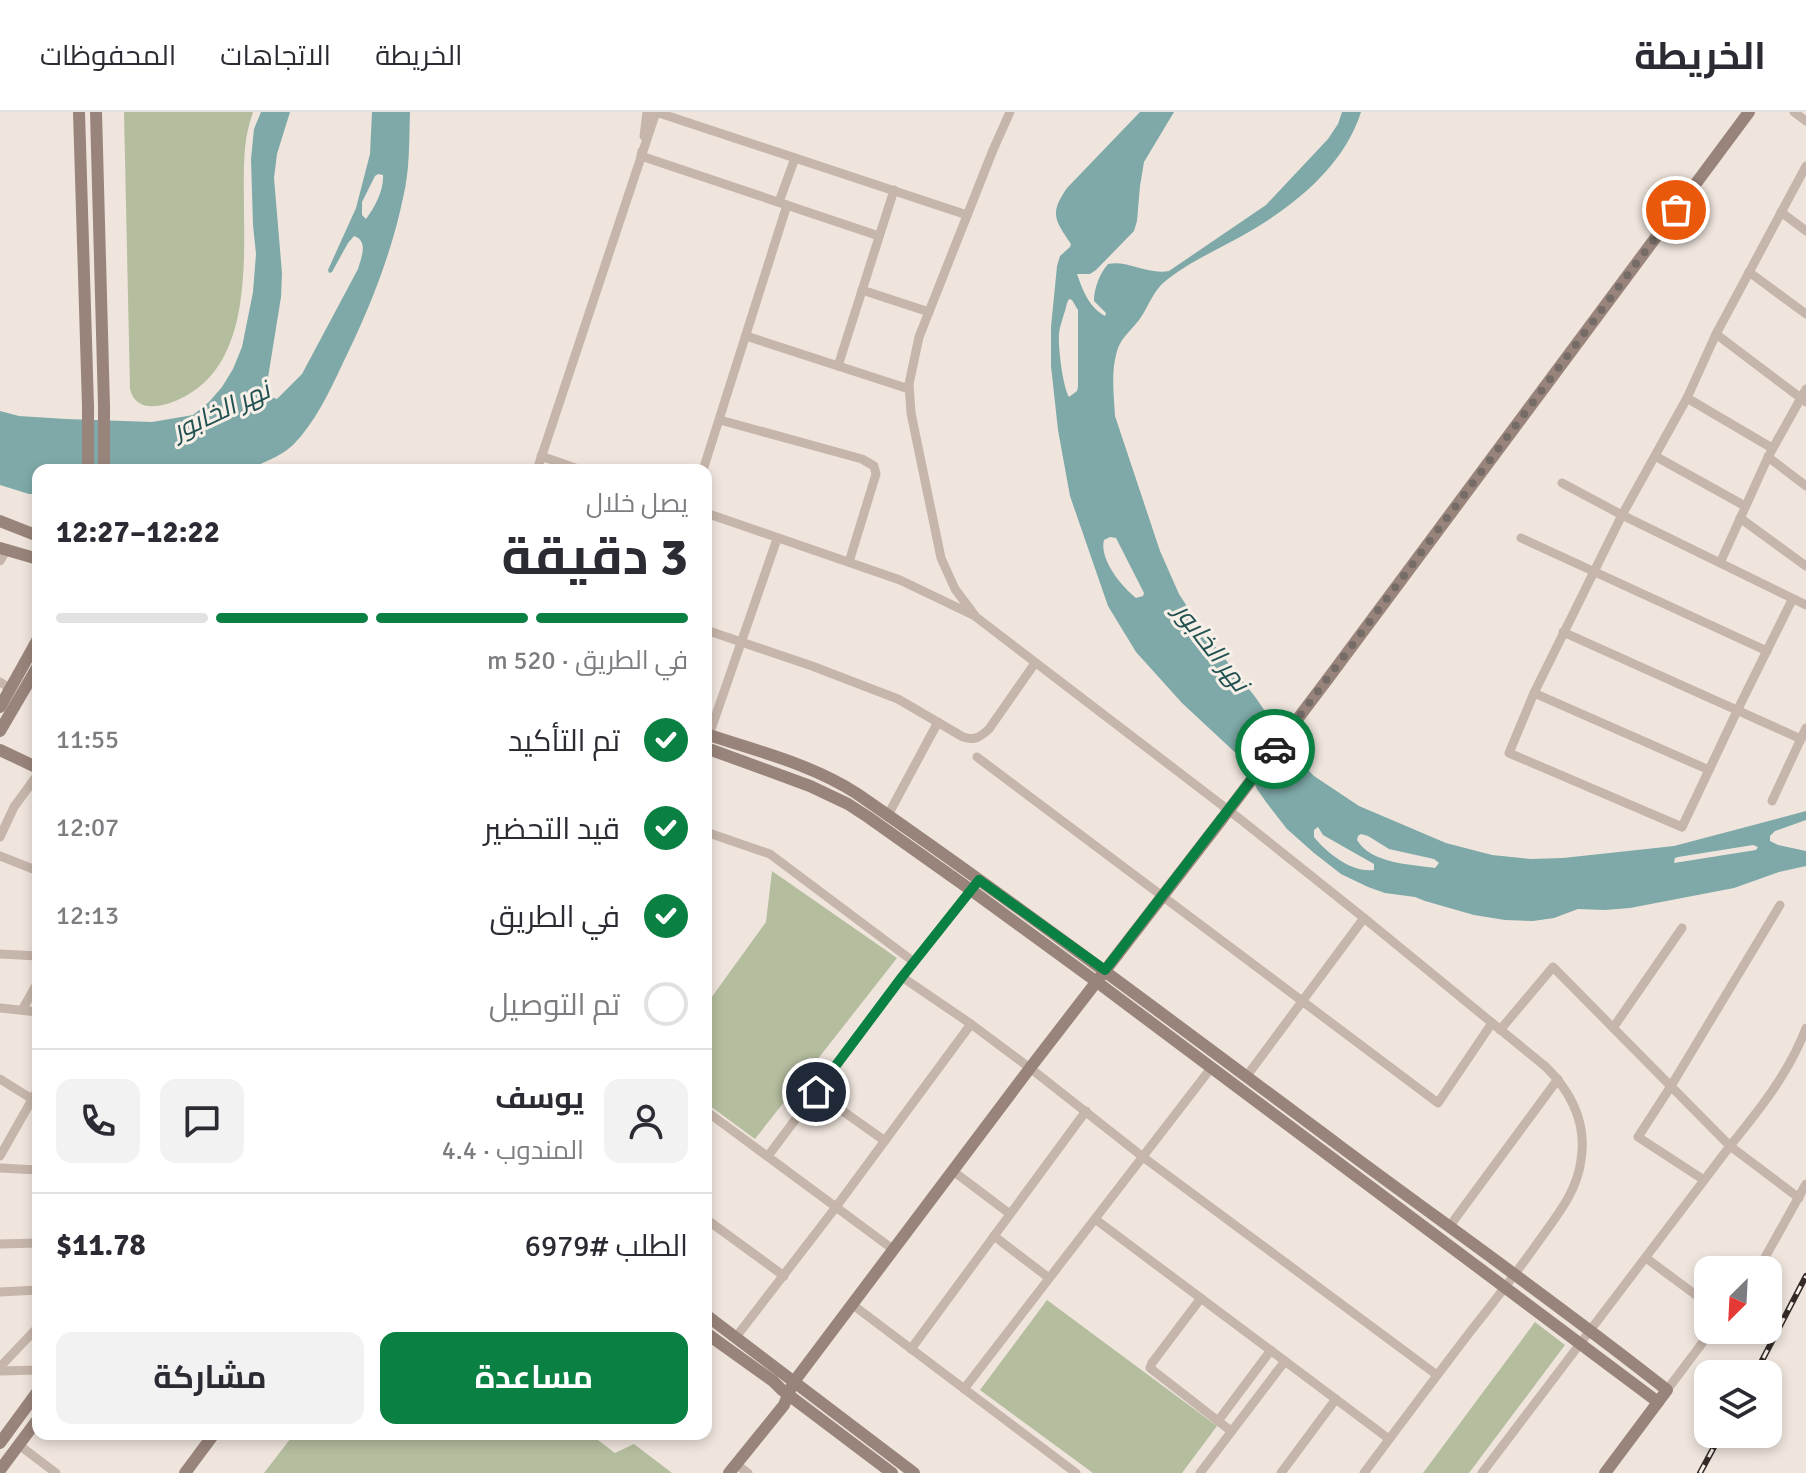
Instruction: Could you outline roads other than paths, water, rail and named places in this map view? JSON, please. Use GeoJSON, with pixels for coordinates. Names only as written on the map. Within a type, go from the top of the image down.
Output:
{"type":"FeatureCollection","features":[{"type":"Feature","properties":{"kind":"street"},"geometry":{"type":"LineString","coordinates":[[79,112],[88,464]]}},
{"type":"Feature","properties":{"kind":"street"},"geometry":{"type":"LineString","coordinates":[[96,112],[104,464]]}},
{"type":"Feature","properties":{"kind":"street"},"geometry":{"type":"LineString","coordinates":[[641,156],[647,112]]}},
{"type":"Feature","properties":{"kind":"street"},"geometry":{"type":"LineString","coordinates":[[539,464],[656,112],[967,215]]}},
{"type":"Feature","properties":{"kind":"street"},"geometry":{"type":"LineString","coordinates":[[976,617],[955,589],[941,558],[911,413],[909,389],[915,351],[929,312],[1010,112]]}},
{"type":"Feature","properties":{"kind":"street"},"geometry":{"type":"LineString","coordinates":[[748,1473],[732,1468],[784,1405],[791,1389],[894,1250],[1327,680],[1749,112]]}},
{"type":"Feature","properties":{"kind":"street"},"geometry":{"type":"LineString","coordinates":[[641,156],[879,236]]}},
{"type":"Feature","properties":{"kind":"street"},"geometry":{"type":"LineString","coordinates":[[705,464],[746,336],[795,158]]}},
{"type":"Feature","properties":{"kind":"street"},"geometry":{"type":"LineString","coordinates":[[1792,600],[1682,827],[1509,753],[1534,693],[1622,515],[1687,398],[1716,334],[1806,166]]}},
{"type":"Feature","properties":{"kind":"street"},"geometry":{"type":"LineString","coordinates":[[838,366],[894,190]]}},
{"type":"Feature","properties":{"kind":"street"},"geometry":{"type":"LineString","coordinates":[[1781,212],[1806,231]]}},
{"type":"Feature","properties":{"kind":"street"},"geometry":{"type":"LineString","coordinates":[[1749,272],[1806,314]]}},
{"type":"Feature","properties":{"kind":"street"},"geometry":{"type":"LineString","coordinates":[[862,290],[929,312]]}},
{"type":"Feature","properties":{"kind":"street"},"geometry":{"type":"LineString","coordinates":[[1716,334],[1803,400]]}},
{"type":"Feature","properties":{"kind":"street"},"geometry":{"type":"LineString","coordinates":[[746,336],[909,389]]}},
{"type":"Feature","properties":{"kind":"street"},"geometry":{"type":"LineString","coordinates":[[88,377],[104,377]]}},
{"type":"Feature","properties":{"kind":"street"},"geometry":{"type":"LineString","coordinates":[[1720,563],[1770,453],[1803,400],[1806,389]]}},
{"type":"Feature","properties":{"kind":"street"},"geometry":{"type":"LineString","coordinates":[[1687,398],[1770,453],[1806,486]]}},
{"type":"Feature","properties":{"kind":"street"},"geometry":{"type":"LineString","coordinates":[[720,420],[862,459],[874,466],[876,474],[849,562]]}},
{"type":"Feature","properties":{"kind":"street"},"geometry":{"type":"LineString","coordinates":[[541,456],[564,464]]}},
{"type":"Feature","properties":{"kind":"street"},"geometry":{"type":"LineString","coordinates":[[1655,456],[1745,506]]}},
{"type":"Feature","properties":{"kind":"street"},"geometry":{"type":"LineString","coordinates":[[1562,483],[1806,605]]}},
{"type":"Feature","properties":{"kind":"street"},"geometry":{"type":"LineString","coordinates":[[712,515],[919,588],[976,617],[1191,780],[1558,1079],[1575,1104],[1583,1146],[1578,1176],[1566,1204],[1364,1473]]}},
{"type":"Feature","properties":{"kind":"street"},"geometry":{"type":"LineString","coordinates":[[1740,518],[1806,566]]}},
{"type":"Feature","properties":{"kind":"street"},"geometry":{"type":"LineString","coordinates":[[0,521],[32,534]]}},
{"type":"Feature","properties":{"kind":"street"},"geometry":{"type":"LineString","coordinates":[[1521,538],[1767,651]]}},
{"type":"Feature","properties":{"kind":"street"},"geometry":{"type":"LineString","coordinates":[[712,725],[777,539]]}},
{"type":"Feature","properties":{"kind":"street"},"geometry":{"type":"LineString","coordinates":[[2,553],[32,558]]}},
{"type":"Feature","properties":{"kind":"street"},"geometry":{"type":"LineString","coordinates":[[712,632],[887,695],[971,740],[989,729],[1035,663]]}},
{"type":"Feature","properties":{"kind":"street"},"geometry":{"type":"LineString","coordinates":[[1563,632],[1801,739]]}},
{"type":"Feature","properties":{"kind":"street"},"geometry":{"type":"LineString","coordinates":[[0,731],[32,653]]}},
{"type":"Feature","properties":{"kind":"street"},"geometry":{"type":"LineString","coordinates":[[0,707],[19,683]]}},
{"type":"Feature","properties":{"kind":"street"},"geometry":{"type":"LineString","coordinates":[[1534,693],[1709,770]]}},
{"type":"Feature","properties":{"kind":"street"},"geometry":{"type":"LineString","coordinates":[[888,815],[938,722]]}},
{"type":"Feature","properties":{"kind":"street"},"geometry":{"type":"LineString","coordinates":[[1772,801],[1806,728]]}},
{"type":"Feature","properties":{"kind":"street"},"geometry":{"type":"LineString","coordinates":[[712,740],[762,751],[822,774],[842,783],[888,815],[1097,982],[1658,1402]]}},
{"type":"Feature","properties":{"kind":"street"},"geometry":{"type":"LineString","coordinates":[[712,741],[848,804],[1105,970],[1592,1330],[1667,1390]]}},
{"type":"Feature","properties":{"kind":"street"},"geometry":{"type":"LineString","coordinates":[[0,750],[32,765]]}},
{"type":"Feature","properties":{"kind":"street"},"geometry":{"type":"LineString","coordinates":[[977,757],[1438,1103],[1496,1026],[1553,967],[1730,1146],[1799,1198]]}},
{"type":"Feature","properties":{"kind":"street"},"geometry":{"type":"LineString","coordinates":[[0,837],[14,807],[32,782]]}},
{"type":"Feature","properties":{"kind":"street"},"geometry":{"type":"LineString","coordinates":[[712,834],[770,854],[914,962]]}},
{"type":"Feature","properties":{"kind":"street"},"geometry":{"type":"LineString","coordinates":[[0,856],[32,869]]}},
{"type":"Feature","properties":{"kind":"street"},"geometry":{"type":"LineString","coordinates":[[768,1156],[975,885]]}},
{"type":"Feature","properties":{"kind":"street"},"geometry":{"type":"LineString","coordinates":[[1704,1180],[1638,1137],[1780,905]]}},
{"type":"Feature","properties":{"kind":"street"},"geometry":{"type":"LineString","coordinates":[[1246,1077],[1364,918]]}},
{"type":"Feature","properties":{"kind":"street"},"geometry":{"type":"LineString","coordinates":[[1613,1028],[1682,928]]}},
{"type":"Feature","properties":{"kind":"street"},"geometry":{"type":"LineString","coordinates":[[0,954],[32,956]]}},
{"type":"Feature","properties":{"kind":"street"},"geometry":{"type":"LineString","coordinates":[[902,977],[971,1024],[1143,1157],[1437,1375]]}},
{"type":"Feature","properties":{"kind":"street"},"geometry":{"type":"LineString","coordinates":[[22,1010],[32,992]]}},
{"type":"Feature","properties":{"kind":"street"},"geometry":{"type":"LineString","coordinates":[[0,1008],[32,1011]]}},
{"type":"Feature","properties":{"kind":"street"},"geometry":{"type":"LineString","coordinates":[[736,1337],[971,1024]]}},
{"type":"Feature","properties":{"kind":"street"},"geometry":{"type":"LineString","coordinates":[[1482,1473],[1765,1103],[1796,1054],[1806,1028]]}},
{"type":"Feature","properties":{"kind":"street"},"geometry":{"type":"LineString","coordinates":[[964,1389],[1211,1068]]}},
{"type":"Feature","properties":{"kind":"street"},"geometry":{"type":"LineString","coordinates":[[0,1079],[32,1098]]}},
{"type":"Feature","properties":{"kind":"street"},"geometry":{"type":"LineString","coordinates":[[1449,1227],[1558,1079]]}},
{"type":"Feature","properties":{"kind":"street"},"geometry":{"type":"LineString","coordinates":[[816,1092],[885,1141]]}},
{"type":"Feature","properties":{"kind":"street"},"geometry":{"type":"LineString","coordinates":[[0,1156],[32,1105]]}},
{"type":"Feature","properties":{"kind":"street"},"geometry":{"type":"LineString","coordinates":[[911,1349],[1086,1111]]}},
{"type":"Feature","properties":{"kind":"street"},"geometry":{"type":"LineString","coordinates":[[712,1115],[894,1250]]}},
{"type":"Feature","properties":{"kind":"street"},"geometry":{"type":"LineString","coordinates":[[0,1168],[32,1170]]}},
{"type":"Feature","properties":{"kind":"street"},"geometry":{"type":"LineString","coordinates":[[953,1171],[1010,1214]]}},
{"type":"Feature","properties":{"kind":"street"},"geometry":{"type":"LineString","coordinates":[[1766,1256],[1806,1184]]}},
{"type":"Feature","properties":{"kind":"street"},"geometry":{"type":"LineString","coordinates":[[1095,1219],[1389,1439]]}},
{"type":"Feature","properties":{"kind":"street"},"geometry":{"type":"LineString","coordinates":[[712,1223],[784,1276]]}},
{"type":"Feature","properties":{"kind":"street"},"geometry":{"type":"LineString","coordinates":[[994,1236],[1049,1278]]}},
{"type":"Feature","properties":{"kind":"street"},"geometry":{"type":"LineString","coordinates":[[0,1244],[32,1243]]}},
{"type":"Feature","properties":{"kind":"street"},"geometry":{"type":"LineString","coordinates":[[1646,1258],[1694,1294]]}},
{"type":"Feature","properties":{"kind":"street"},"geometry":{"type":"LineString","coordinates":[[0,1292],[32,1290]]}},
{"type":"Feature","properties":{"kind":"street"},"geometry":{"type":"LineString","coordinates":[[1201,1298],[1150,1368],[1231,1431]]}},
{"type":"Feature","properties":{"kind":"street"},"geometry":{"type":"LineString","coordinates":[[853,1305],[1076,1473]]}},
{"type":"Feature","properties":{"kind":"street"},"geometry":{"type":"LineString","coordinates":[[712,1319],[892,1473]]}},
{"type":"Feature","properties":{"kind":"street"},"geometry":{"type":"LineString","coordinates":[[0,1369],[32,1334]]}},
{"type":"Feature","properties":{"kind":"street"},"geometry":{"type":"LineString","coordinates":[[712,1337],[914,1473]]}},
{"type":"Feature","properties":{"kind":"street"},"geometry":{"type":"LineString","coordinates":[[1605,1473],[1702,1344]]}},
{"type":"Feature","properties":{"kind":"street"},"geometry":{"type":"LineString","coordinates":[[1218,1421],[1271,1350]]}},
{"type":"Feature","properties":{"kind":"street"},"geometry":{"type":"LineString","coordinates":[[1200,1473],[1285,1361]]}},
{"type":"Feature","properties":{"kind":"street"},"geometry":{"type":"LineString","coordinates":[[0,1369],[32,1370]]}},
{"type":"Feature","properties":{"kind":"street"},"geometry":{"type":"LineString","coordinates":[[0,1443],[32,1399]]}},
{"type":"Feature","properties":{"kind":"street"},"geometry":{"type":"LineString","coordinates":[[1281,1473],[1336,1399]]}},
{"type":"Feature","properties":{"kind":"street"},"geometry":{"type":"LineString","coordinates":[[0,1470],[32,1427]]}},
{"type":"Feature","properties":{"kind":"street"},"geometry":{"type":"LineString","coordinates":[[185,1473],[210,1440]]}},
{"type":"Feature","properties":{"kind":"street"},"geometry":{"type":"LineString","coordinates":[[19,1445],[56,1473]]}},
{"type":"Feature","properties":{"kind":"water","name":"نهر الخابور"},"geometry":{"type":"Polygon","coordinates":[[[261,112],[290,112],[277,154],[274,178],[282,273],[266,390],[268,396],[277,399],[302,374],[358,269],[363,246],[354,236],[332,272],[328,270],[356,208],[370,154],[372,112],[410,112],[405,187],[385,262],[352,345],[309,426],[284,452],[259,464],[32,464],[32,494],[0,485],[0,411],[19,416],[152,422],[193,415],[222,387],[242,347],[253,292],[256,254],[251,159],[254,129],[261,112]],[[378,174],[362,202],[362,215],[366,219],[373,209],[382,187],[383,175],[378,174]]]}},
{"type":"Feature","properties":{"kind":"water","name":"نهر الخابور"},"geometry":{"type":"Polygon","coordinates":[[[1140,112],[1174,112],[1144,162],[1134,231],[1096,270],[1090,274],[1077,274],[1091,303],[1105,316],[1106,313],[1094,301],[1094,296],[1108,264],[1169,271],[1266,205],[1328,139],[1342,112],[1361,112],[1342,152],[1296,200],[1162,284],[1120,344],[1114,370],[1115,416],[1160,551],[1179,594],[1297,759],[1314,776],[1359,806],[1446,843],[1492,855],[1530,859],[1674,846],[1806,811],[1806,820],[1775,831],[1770,841],[1806,851],[1806,866],[1734,888],[1630,908],[1578,909],[1554,918],[1505,920],[1368,887],[1341,874],[1287,829],[1257,789],[1240,757],[1182,703],[1136,652],[1108,606],[1070,496],[1051,366],[1057,266],[1060,256],[1071,244],[1056,217],[1058,204],[1067,188],[1140,112]],[[1069,299],[1059,340],[1069,397],[1078,387],[1078,310],[1072,300],[1069,299]],[[1116,538],[1104,540],[1105,555],[1112,572],[1136,598],[1143,596],[1116,538]],[[1318,827],[1314,830],[1314,837],[1341,861],[1357,868],[1374,870],[1374,864],[1323,835],[1318,827]],[[1361,834],[1357,840],[1372,854],[1392,862],[1435,868],[1439,863],[1434,859],[1389,849],[1361,834]],[[1753,845],[1675,858],[1674,863],[1756,850],[1758,847],[1753,845]]]}},
{"type":"Feature","properties":{"kind":"railway"},"geometry":{"type":"LineString","coordinates":[[1762,1360],[1806,1276]]}},
{"type":"Feature","properties":{"kind":"railway"},"geometry":{"type":"LineString","coordinates":[[1700,1473],[1713,1448]]}}]}
